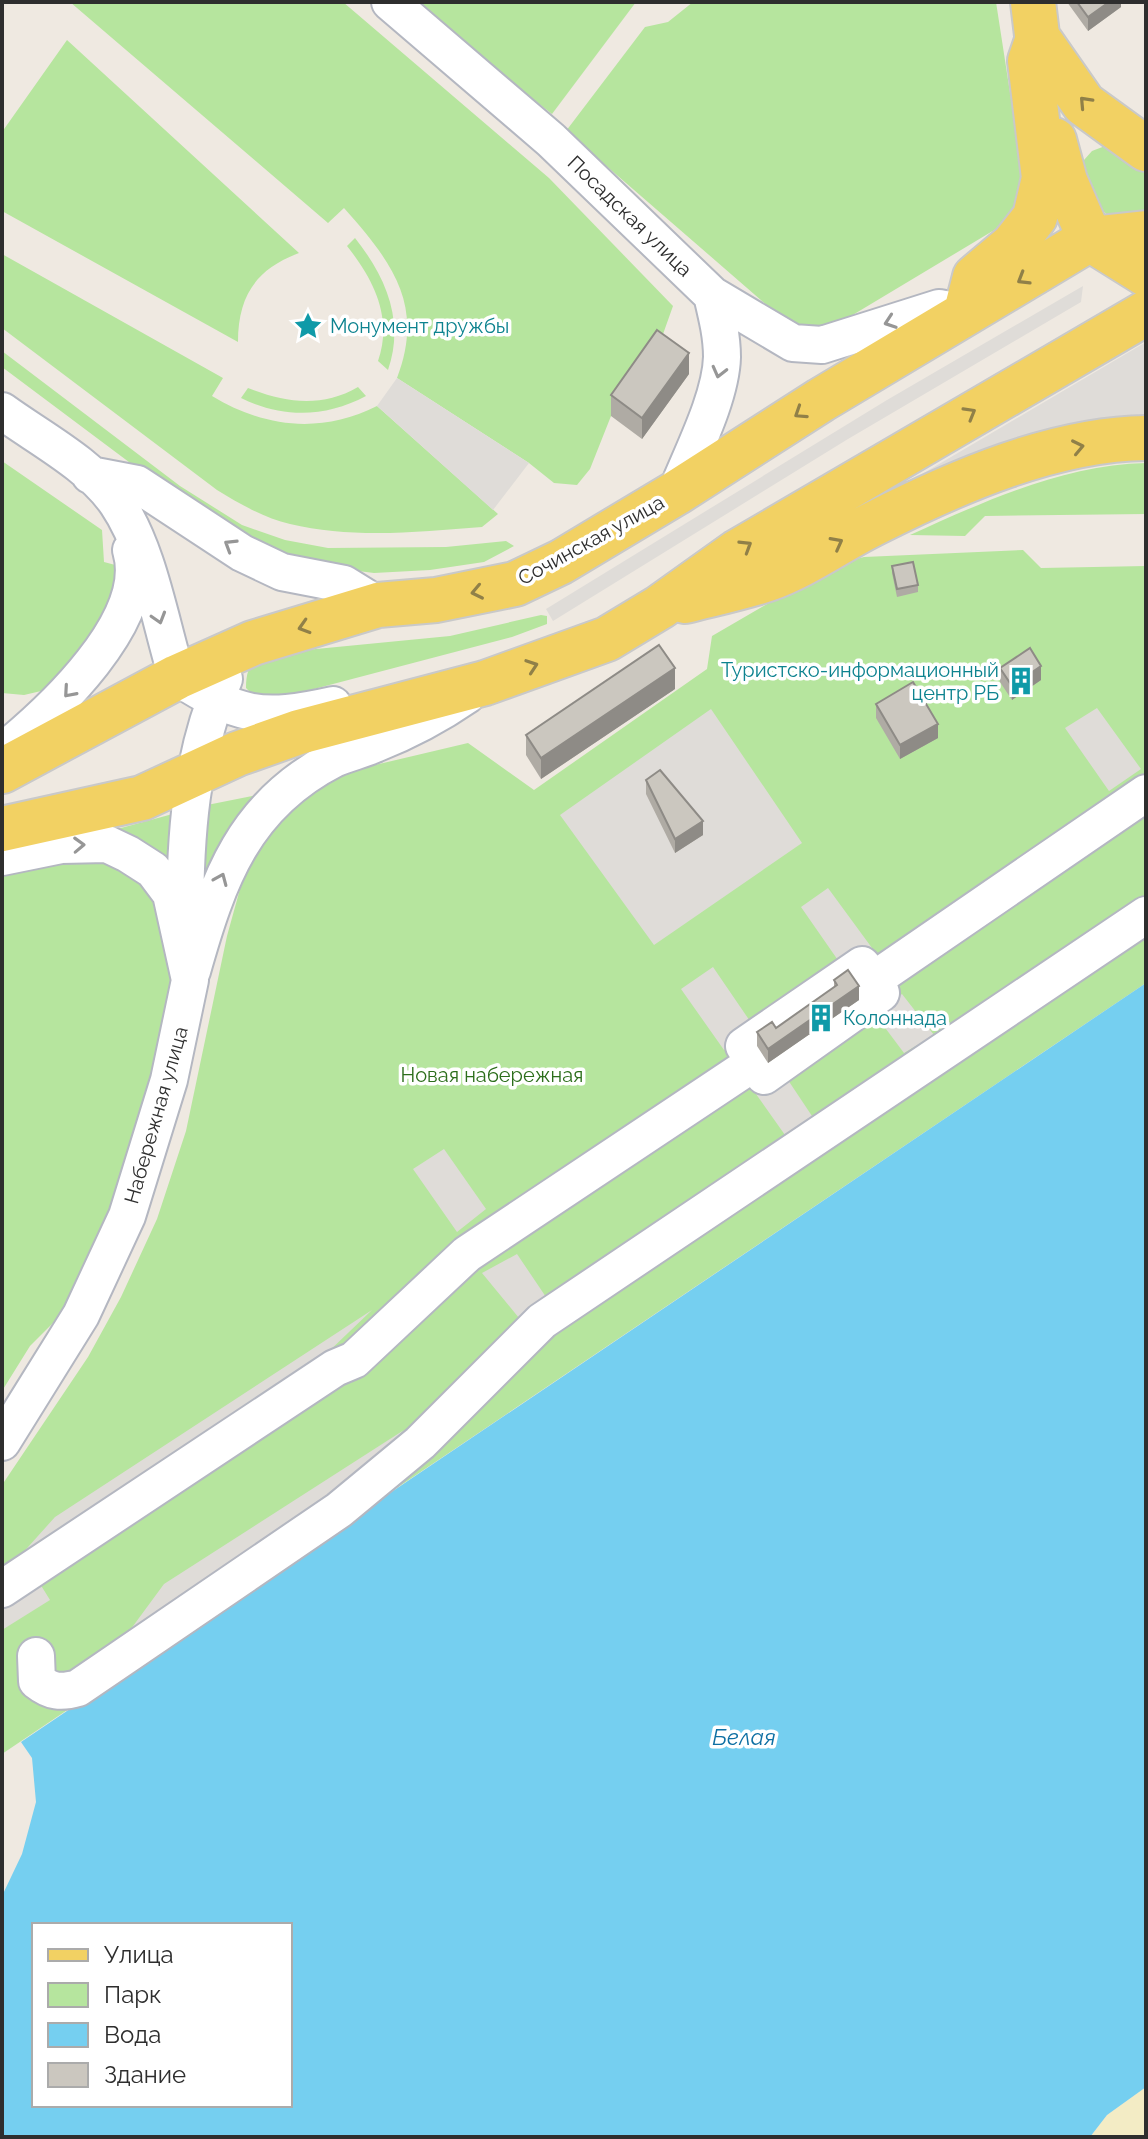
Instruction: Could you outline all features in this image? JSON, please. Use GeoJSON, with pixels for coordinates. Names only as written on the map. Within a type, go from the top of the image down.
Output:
{"type":"FeatureCollection","features":[{"type":"Feature","properties":{"kind":"main road"},"geometry":{"type":"LineString","coordinates":[[1036,20],[1084,104],[1146,149]]}},
{"type":"Feature","properties":{"kind":"main road"},"geometry":{"type":"LineString","coordinates":[[1036,20],[1052,133],[1065,181],[1090,239],[1146,274]]}},
{"type":"Feature","properties":{"kind":"main road"},"geometry":{"type":"LineString","coordinates":[[966,313],[975,277],[1013,245],[1035,217],[1044,178],[1030,61],[1036,20]]}},
{"type":"Feature","properties":{"kind":"main road","name":"Сочинская улица"},"geometry":{"type":"LineString","coordinates":[[2,771],[177,677],[378,605],[436,600],[515,584],[561,562],[676,493],[1090,239],[1146,233]]}},
{"type":"Feature","properties":{"kind":"main road"},"geometry":{"type":"LineString","coordinates":[[2,829],[111,807],[196,760],[237,754],[299,732],[485,683],[607,639],[660,607],[750,544],[1146,313]]}},
{"type":"Feature","properties":{"kind":"main road"},"geometry":{"type":"LineString","coordinates":[[660,607],[770,579],[877,522],[1027,461],[1070,448],[1146,438]]}},
{"type":"Feature","properties":{"kind":"street","name":"Посадская улица"},"geometry":{"type":"LineString","coordinates":[[390,2],[551,140],[712,295],[793,343],[822,345],[939,308],[966,313]]}},
{"type":"Feature","properties":{"kind":"street"},"geometry":{"type":"LineString","coordinates":[[676,493],[709,408],[722,360],[720,330],[712,295]]}},
{"type":"Feature","properties":{"kind":"street"},"geometry":{"type":"LineString","coordinates":[[2,411],[90,475],[116,501],[142,551],[177,677],[194,696],[196,760],[187,964]]}},
{"type":"Feature","properties":{"kind":"street"},"geometry":{"type":"LineString","coordinates":[[90,475],[137,484],[242,553],[282,572],[344,584],[378,605]]}},
{"type":"Feature","properties":{"kind":"street"},"geometry":{"type":"LineString","coordinates":[[2,752],[64,698],[96,659],[116,625],[131,585],[132,554],[90,475]]}},
{"type":"Feature","properties":{"kind":"street"},"geometry":{"type":"LineString","coordinates":[[196,760],[215,701],[244,653]]}},
{"type":"Feature","properties":{"kind":"street"},"geometry":{"type":"LineString","coordinates":[[244,653],[231,680],[235,696],[256,714]]}},
{"type":"Feature","properties":{"kind":"street"},"geometry":{"type":"LineString","coordinates":[[177,677],[215,701],[256,714],[295,713],[374,698],[401,705]]}},
{"type":"Feature","properties":{"kind":"street"},"geometry":{"type":"LineString","coordinates":[[187,964],[223,873],[238,845],[259,818],[299,779],[337,758],[434,718],[485,683]]}},
{"type":"Feature","properties":{"kind":"street"},"geometry":{"type":"LineString","coordinates":[[2,1589],[335,1368],[354,1360],[485,1241],[1146,793]]}},
{"type":"Feature","properties":{"kind":"street"},"geometry":{"type":"LineString","coordinates":[[2,857],[61,845],[92,844],[107,844],[128,854],[153,870],[171,894],[187,964]]}},
{"type":"Feature","properties":{"kind":"street"},"geometry":{"type":"LineString","coordinates":[[36,1656],[37,1681],[48,1690],[62,1693],[78,1688],[339,1510],[420,1443],[542,1321],[1146,915]]}},
{"type":"Feature","properties":{"kind":"street","name":"Набережная улица"},"geometry":{"type":"LineString","coordinates":[[2,1442],[81,1315],[127,1216],[169,1080],[187,964]]}},
{"type":"Feature","properties":{"kind":"green space"},"geometry":{"type":"Polygon","coordinates":[[[70,2],[343,2],[549,178],[673,306],[657,351],[611,416],[590,469],[577,485],[554,483],[529,463],[397,378],[405,352],[407,328],[399,286],[376,247],[344,208],[328,223],[70,2]]]}},
{"type":"Feature","properties":{"kind":"green space"},"geometry":{"type":"Polygon","coordinates":[[[409,2],[636,2],[552,114],[409,2]]]}},
{"type":"Feature","properties":{"kind":"green space"},"geometry":{"type":"Polygon","coordinates":[[[693,2],[996,2],[1023,177],[1016,206],[1001,226],[846,319],[815,326],[784,320],[566,131],[645,27],[668,22],[693,2]]]}},
{"type":"Feature","properties":{"kind":"green space"},"geometry":{"type":"Polygon","coordinates":[[[67,40],[299,253],[271,267],[252,286],[241,311],[238,342],[2,211],[2,132],[67,40]]]}},
{"type":"Feature","properties":{"kind":"green space"},"geometry":{"type":"Polygon","coordinates":[[[1105,146],[1146,166],[1146,211],[1108,215],[1093,198],[1085,175],[1084,160],[1092,151],[1105,146]]]}},
{"type":"Feature","properties":{"kind":"green space"},"geometry":{"type":"Polygon","coordinates":[[[355,238],[376,268],[390,300],[394,334],[388,370],[378,361],[383,330],[378,300],[365,272],[347,246],[355,238]]]}},
{"type":"Feature","properties":{"kind":"green space"},"geometry":{"type":"Polygon","coordinates":[[[2,254],[223,378],[212,396],[232,407],[273,421],[314,424],[356,415],[377,406],[498,514],[482,527],[361,533],[290,524],[243,505],[217,490],[2,328],[2,254]]]}},
{"type":"Feature","properties":{"kind":"green space"},"geometry":{"type":"Polygon","coordinates":[[[2,351],[180,486],[242,525],[285,540],[328,548],[446,547],[506,541],[514,546],[484,562],[430,570],[374,573],[327,567],[281,556],[173,495],[2,367],[2,351]]]}},
{"type":"Feature","properties":{"kind":"green space"},"geometry":{"type":"Polygon","coordinates":[[[358,387],[366,396],[319,412],[288,412],[256,405],[241,398],[248,388],[303,401],[331,398],[358,387]]]}},
{"type":"Feature","properties":{"kind":"green space"},"geometry":{"type":"Polygon","coordinates":[[[2,461],[102,530],[104,562],[119,566],[115,603],[54,688],[24,695],[2,693],[2,461]]]}},
{"type":"Feature","properties":{"kind":"green space"},"geometry":{"type":"Polygon","coordinates":[[[1146,463],[1146,514],[985,516],[965,536],[910,535],[1025,487],[1085,470],[1146,463]]]}},
{"type":"Feature","properties":{"kind":"green space","name":"Новая набережная"},"geometry":{"type":"Polygon","coordinates":[[[1023,550],[1041,568],[1146,566],[1146,983],[2,1754],[2,1485],[88,1357],[121,1297],[157,1219],[186,1131],[227,936],[240,889],[260,844],[288,810],[341,773],[468,743],[534,790],[707,669],[712,636],[834,565],[864,557],[1023,550]]]}},
{"type":"Feature","properties":{"kind":"green space"},"geometry":{"type":"Polygon","coordinates":[[[547,616],[547,624],[512,637],[295,694],[263,698],[246,688],[247,674],[252,664],[275,653],[450,636],[547,616]]]}},
{"type":"Feature","properties":{"kind":"green space"},"geometry":{"type":"Polygon","coordinates":[[[257,795],[214,870],[197,890],[202,806],[257,795]]]}},
{"type":"Feature","properties":{"kind":"green space"},"geometry":{"type":"Polygon","coordinates":[[[180,812],[178,881],[110,831],[180,812]]]}},
{"type":"Feature","properties":{"kind":"green space"},"geometry":{"type":"Polygon","coordinates":[[[96,854],[142,876],[175,942],[171,1014],[133,1161],[69,1307],[30,1346],[2,1391],[2,863],[96,854]]]}},
{"type":"Feature","properties":{"kind":"sand"},"geometry":{"type":"Polygon","coordinates":[[[1146,2087],[1146,2137],[1090,2137],[1107,2115],[1146,2087]]]}},
{"type":"Feature","properties":{"kind":"shaded area"},"geometry":{"type":"Polygon","coordinates":[[[1083,286],[1081,302],[848,439],[553,621],[546,609],[887,400],[1083,286]]]}},
{"type":"Feature","properties":{"kind":"shaded area"},"geometry":{"type":"Polygon","coordinates":[[[1146,342],[1146,421],[915,489],[912,480],[1146,342]]]}},
{"type":"Feature","properties":{"kind":"shaded area"},"geometry":{"type":"Polygon","coordinates":[[[397,378],[529,463],[493,510],[377,406],[397,378]]]}},
{"type":"Feature","properties":{"kind":"shaded area"},"geometry":{"type":"Polygon","coordinates":[[[1097,708],[1141,769],[1109,791],[1065,728],[1097,708]]]}},
{"type":"Feature","properties":{"kind":"shaded area"},"geometry":{"type":"Polygon","coordinates":[[[711,709],[802,843],[654,945],[560,815],[711,709]]]}},
{"type":"Feature","properties":{"kind":"shaded area"},"geometry":{"type":"Polygon","coordinates":[[[828,888],[872,948],[842,966],[801,907],[828,888]]]}},
{"type":"Feature","properties":{"kind":"shaded area"},"geometry":{"type":"Polygon","coordinates":[[[713,967],[754,1027],[724,1050],[681,989],[713,967]]]}},
{"type":"Feature","properties":{"kind":"shaded area"},"geometry":{"type":"Polygon","coordinates":[[[902,994],[934,1035],[904,1053],[874,1013],[902,994]]]}},
{"type":"Feature","properties":{"kind":"shaded area"},"geometry":{"type":"Polygon","coordinates":[[[784,1074],[812,1116],[785,1135],[756,1094],[784,1074]]]}},
{"type":"Feature","properties":{"kind":"shaded area"},"geometry":{"type":"Polygon","coordinates":[[[444,1149],[486,1209],[457,1232],[413,1169],[444,1149]]]}},
{"type":"Feature","properties":{"kind":"shaded area"},"geometry":{"type":"Polygon","coordinates":[[[517,1254],[546,1297],[519,1318],[482,1273],[517,1254]]]}},
{"type":"Feature","properties":{"kind":"shaded area"},"geometry":{"type":"Polygon","coordinates":[[[372,1310],[301,1378],[2,1576],[55,1517],[372,1310]]]}},
{"type":"Feature","properties":{"kind":"shaded area"},"geometry":{"type":"Polygon","coordinates":[[[404,1430],[331,1500],[125,1637],[164,1584],[404,1430]]]}},
{"type":"Feature","properties":{"kind":"shaded area"},"geometry":{"type":"Polygon","coordinates":[[[37,1579],[50,1600],[2,1630],[2,1603],[37,1579]]]}},
{"type":"Feature","properties":{"kind":"water","name":"Белая"},"geometry":{"type":"Polygon","coordinates":[[[1146,983],[1146,2087],[1107,2115],[1090,2137],[2,2137],[2,1896],[22,1854],[36,1802],[32,1758],[21,1742],[1146,983]]]}},
{"type":"Feature","properties":{"kind":"building"},"geometry":{"type":"Polygon","coordinates":[[[1077,2],[1109,2],[1088,17],[1077,2]]]}},
{"type":"Feature","properties":{"kind":"building"},"geometry":{"type":"Polygon","coordinates":[[[657,330],[689,353],[642,418],[611,395],[657,330]]]}},
{"type":"Feature","properties":{"kind":"building"},"geometry":{"type":"Polygon","coordinates":[[[913,562],[918,585],[897,589],[892,566],[913,562]]]}},
{"type":"Feature","properties":{"kind":"building"},"geometry":{"type":"Polygon","coordinates":[[[659,645],[675,668],[541,758],[526,735],[659,645]]]}},
{"type":"Feature","properties":{"kind":"building"},"geometry":{"type":"Polygon","coordinates":[[[1030,648],[1041,666],[1012,686],[1000,668],[1030,648]]]}},
{"type":"Feature","properties":{"kind":"building"},"geometry":{"type":"Polygon","coordinates":[[[913,682],[938,724],[900,745],[876,704],[913,682]]]}},
{"type":"Feature","properties":{"kind":"building"},"geometry":{"type":"Polygon","coordinates":[[[660,770],[703,821],[675,839],[646,780],[660,770]]]}},
{"type":"Feature","properties":{"kind":"building"},"geometry":{"type":"Polygon","coordinates":[[[848,970],[859,986],[768,1049],[757,1032],[772,1022],[776,1028],[837,985],[834,980],[848,970]]]}},
{"type":"Feature","properties":{"kind":"place","name":"Монумент дружбы"},"geometry":{"type":"Point","coordinates":[308,326]}},
{"type":"Feature","properties":{"kind":"place","name":"Туристско-информационный центр РБ"},"geometry":{"type":"Point","coordinates":[1021,681]}},
{"type":"Feature","properties":{"kind":"place","name":"Колоннада"},"geometry":{"type":"Point","coordinates":[821,1018]}}]}
